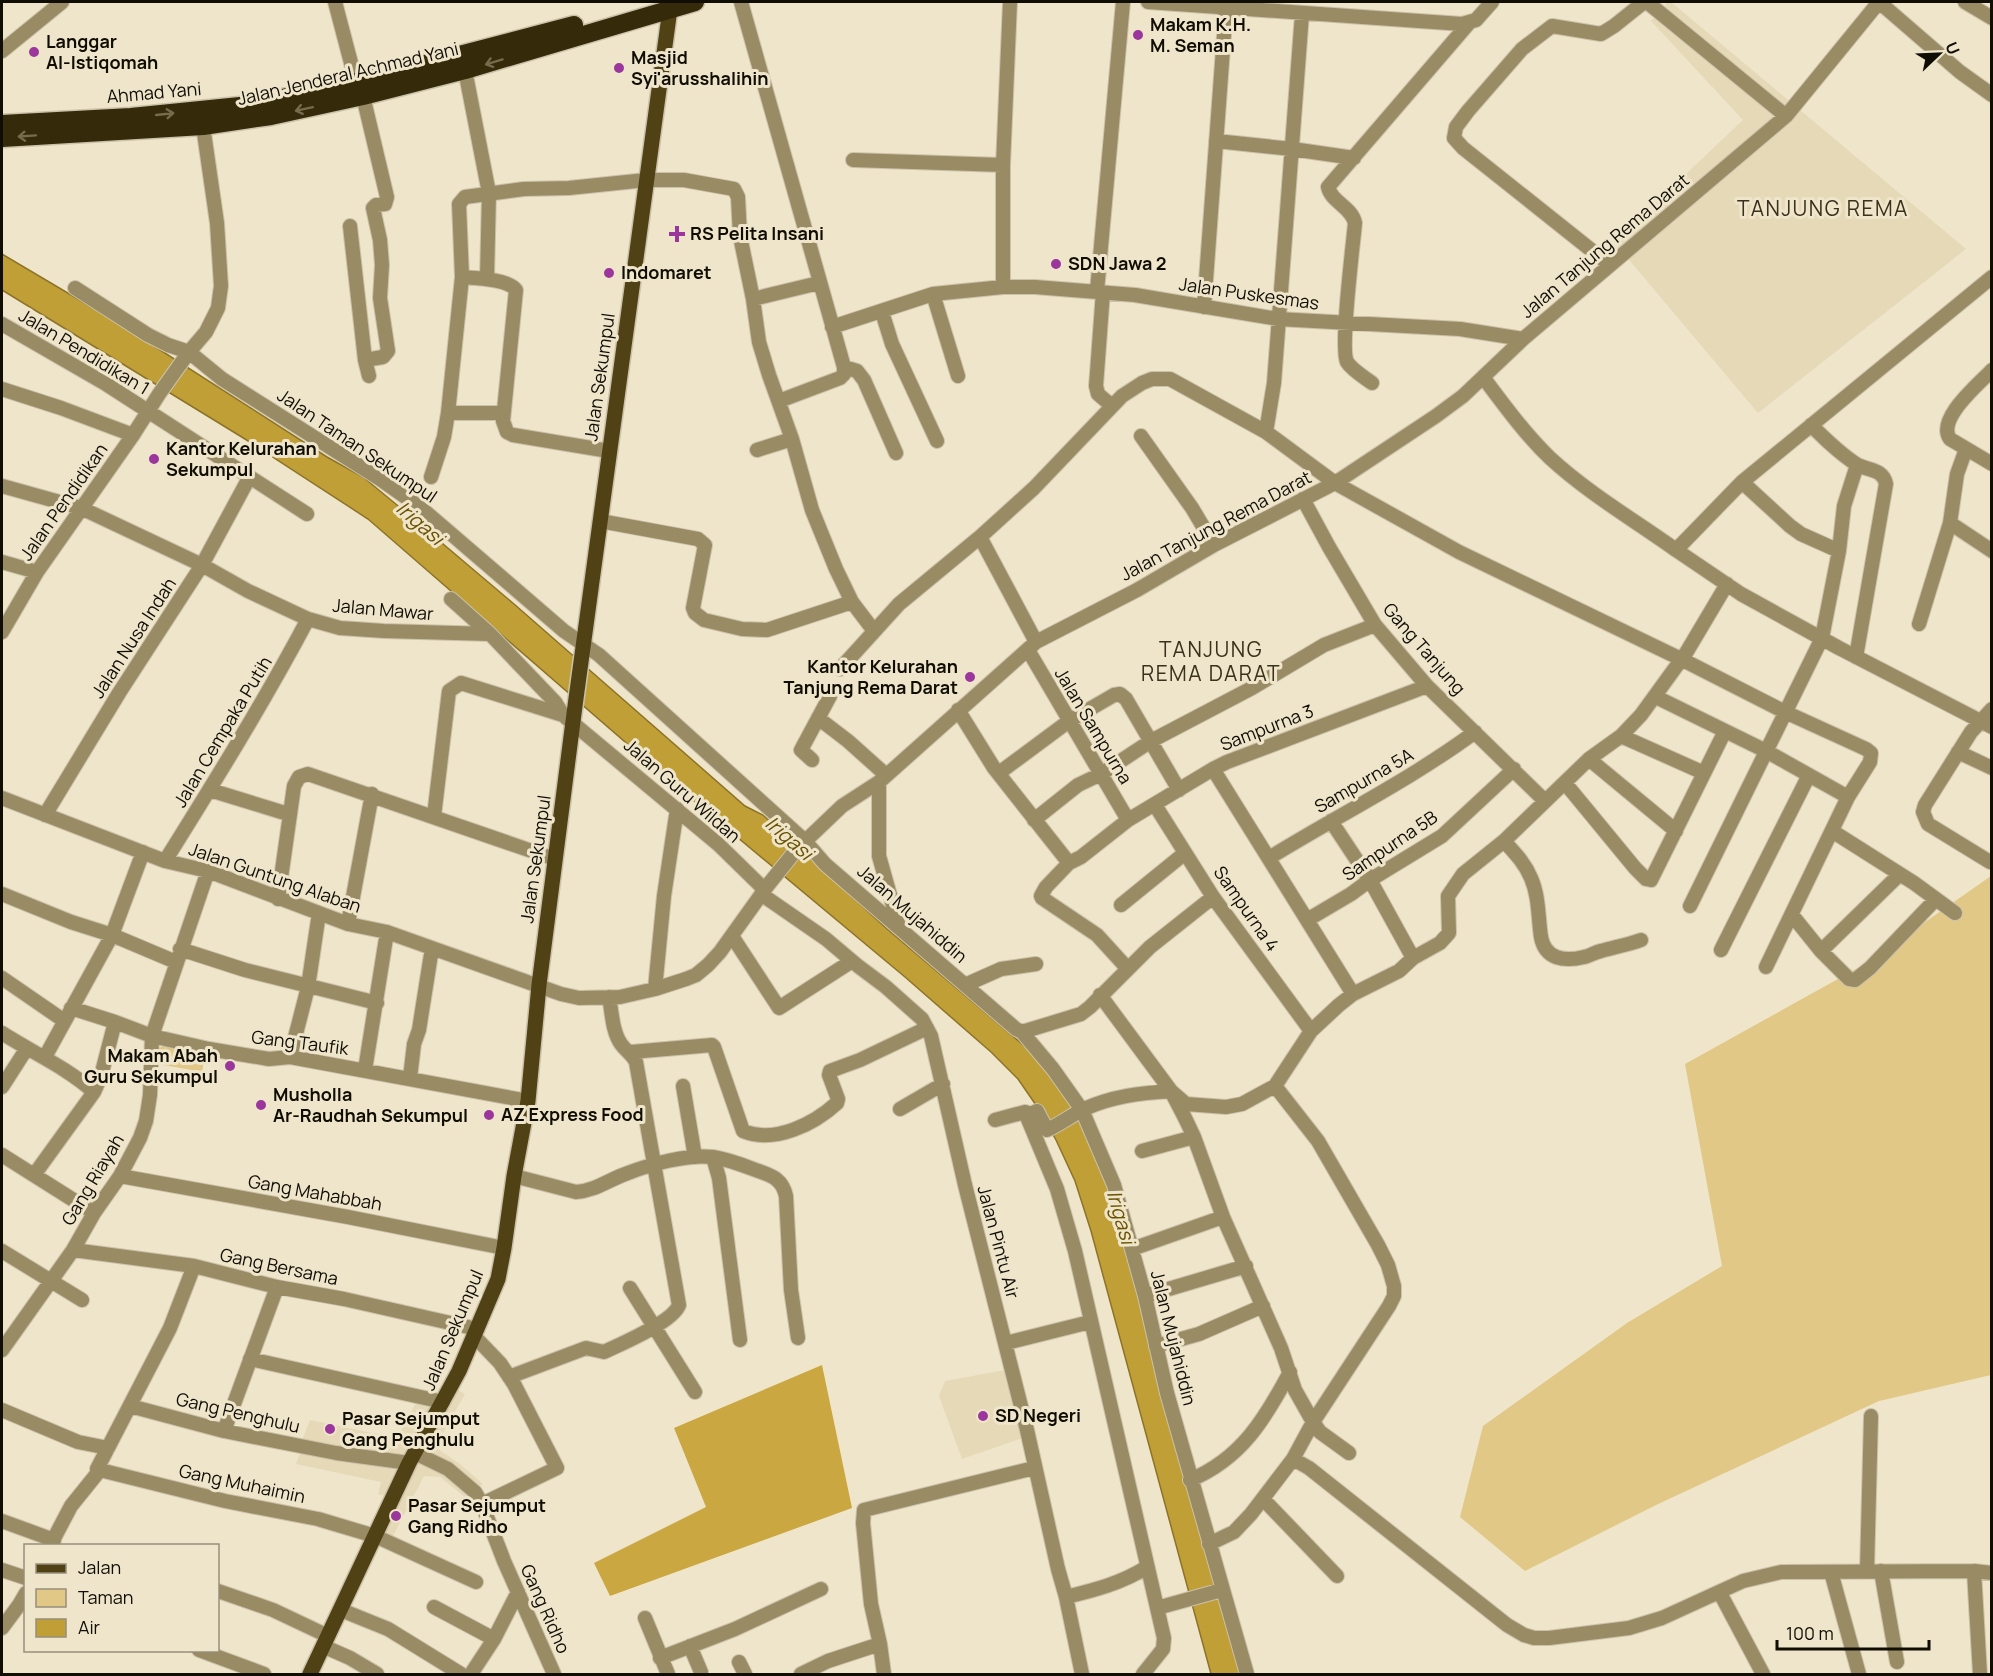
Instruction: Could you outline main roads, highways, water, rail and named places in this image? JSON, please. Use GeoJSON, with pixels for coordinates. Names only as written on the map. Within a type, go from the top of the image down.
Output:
{"type":"FeatureCollection","features":[{"type":"Feature","properties":{"kind":"highway","name":"Jalan Jenderal Achmad Yani"},"geometry":{"type":"LineString","coordinates":[[95,126],[203,126],[271,116],[359,89],[465,70],[665,4],[695,2]]}},
{"type":"Feature","properties":{"kind":"highway","name":"Ahmad Yani"},"geometry":{"type":"LineString","coordinates":[[2,124],[95,126],[132,117],[249,105],[359,89],[514,42],[665,4]]}},
{"type":"Feature","properties":{"kind":"highway"},"geometry":{"type":"LineString","coordinates":[[2,138],[67,127]]}},
{"type":"Feature","properties":{"kind":"main road","name":"Jalan Sekumpul"},"geometry":{"type":"LineString","coordinates":[[310,1674],[412,1458],[443,1402],[498,1279],[528,1101],[539,985],[571,714],[582,651],[646,180],[665,4]]}},
{"type":"Feature","properties":{"kind":"water"},"geometry":{"type":"Polygon","coordinates":[[[2,254],[115,321],[327,457],[363,477],[514,604],[745,806],[763,815],[886,928],[1041,1060],[1074,1103],[1105,1169],[1244,1674],[1211,1674],[1091,1231],[1075,1181],[1056,1140],[1018,1079],[991,1052],[905,977],[677,787],[368,519],[245,439],[2,290],[2,254]]]}},
{"type":"Feature","properties":{"kind":"place","name":"Makam K.H. M. Seman"},"geometry":{"type":"Point","coordinates":[1138,35]}},
{"type":"Feature","properties":{"kind":"place","name":"Langgar Al-Istiqomah"},"geometry":{"type":"Point","coordinates":[34,52]}},
{"type":"Feature","properties":{"kind":"place","name":"Masjid Syi'arusshalihin"},"geometry":{"type":"Point","coordinates":[619,68]}},
{"type":"Feature","properties":{"kind":"place","name":"RS Pelita Insani"},"geometry":{"type":"Point","coordinates":[677,234]}},
{"type":"Feature","properties":{"kind":"place","name":"SDN Jawa 2"},"geometry":{"type":"Point","coordinates":[1056,264]}},
{"type":"Feature","properties":{"kind":"place","name":"Indomaret"},"geometry":{"type":"Point","coordinates":[609,273]}},
{"type":"Feature","properties":{"kind":"place","name":"Kantor Kelurahan Sekumpul"},"geometry":{"type":"Point","coordinates":[154,459]}},
{"type":"Feature","properties":{"kind":"place","name":"Kantor Kelurahan Tanjung Rema Darat"},"geometry":{"type":"Point","coordinates":[970,677]}},
{"type":"Feature","properties":{"kind":"place","name":"Makam Abah Guru Sekumpul"},"geometry":{"type":"Point","coordinates":[230,1066]}},
{"type":"Feature","properties":{"kind":"place","name":"Musholla Ar-Raudhah Sekumpul"},"geometry":{"type":"Point","coordinates":[261,1105]}},
{"type":"Feature","properties":{"kind":"place","name":"AZ Express Food"},"geometry":{"type":"Point","coordinates":[489,1115]}},
{"type":"Feature","properties":{"kind":"place","name":"SD Negeri"},"geometry":{"type":"Point","coordinates":[983,1416]}},
{"type":"Feature","properties":{"kind":"place","name":"Pasar Sejumput Gang Penghulu"},"geometry":{"type":"Point","coordinates":[330,1429]}},
{"type":"Feature","properties":{"kind":"place","name":"Pasar Sejumput Gang Ridho"},"geometry":{"type":"Point","coordinates":[396,1516]}},
{"type":"Feature","properties":{"kind":"district","name":"TANJUNG REMA"},"geometry":{"type":"Point","coordinates":[1823,209]}},
{"type":"Feature","properties":{"kind":"district","name":"TANJUNG REMA DARAT"},"geometry":{"type":"Point","coordinates":[1211,662]}},
{"type":"Feature","properties":{"kind":"water label","name":"Irigasi"},"geometry":{"type":"Point","coordinates":[420,523]}},
{"type":"Feature","properties":{"kind":"water label","name":"Irigasi"},"geometry":{"type":"Point","coordinates":[789,838]}},
{"type":"Feature","properties":{"kind":"water label","name":"Irigasi"},"geometry":{"type":"Point","coordinates":[1121,1217]}}]}
